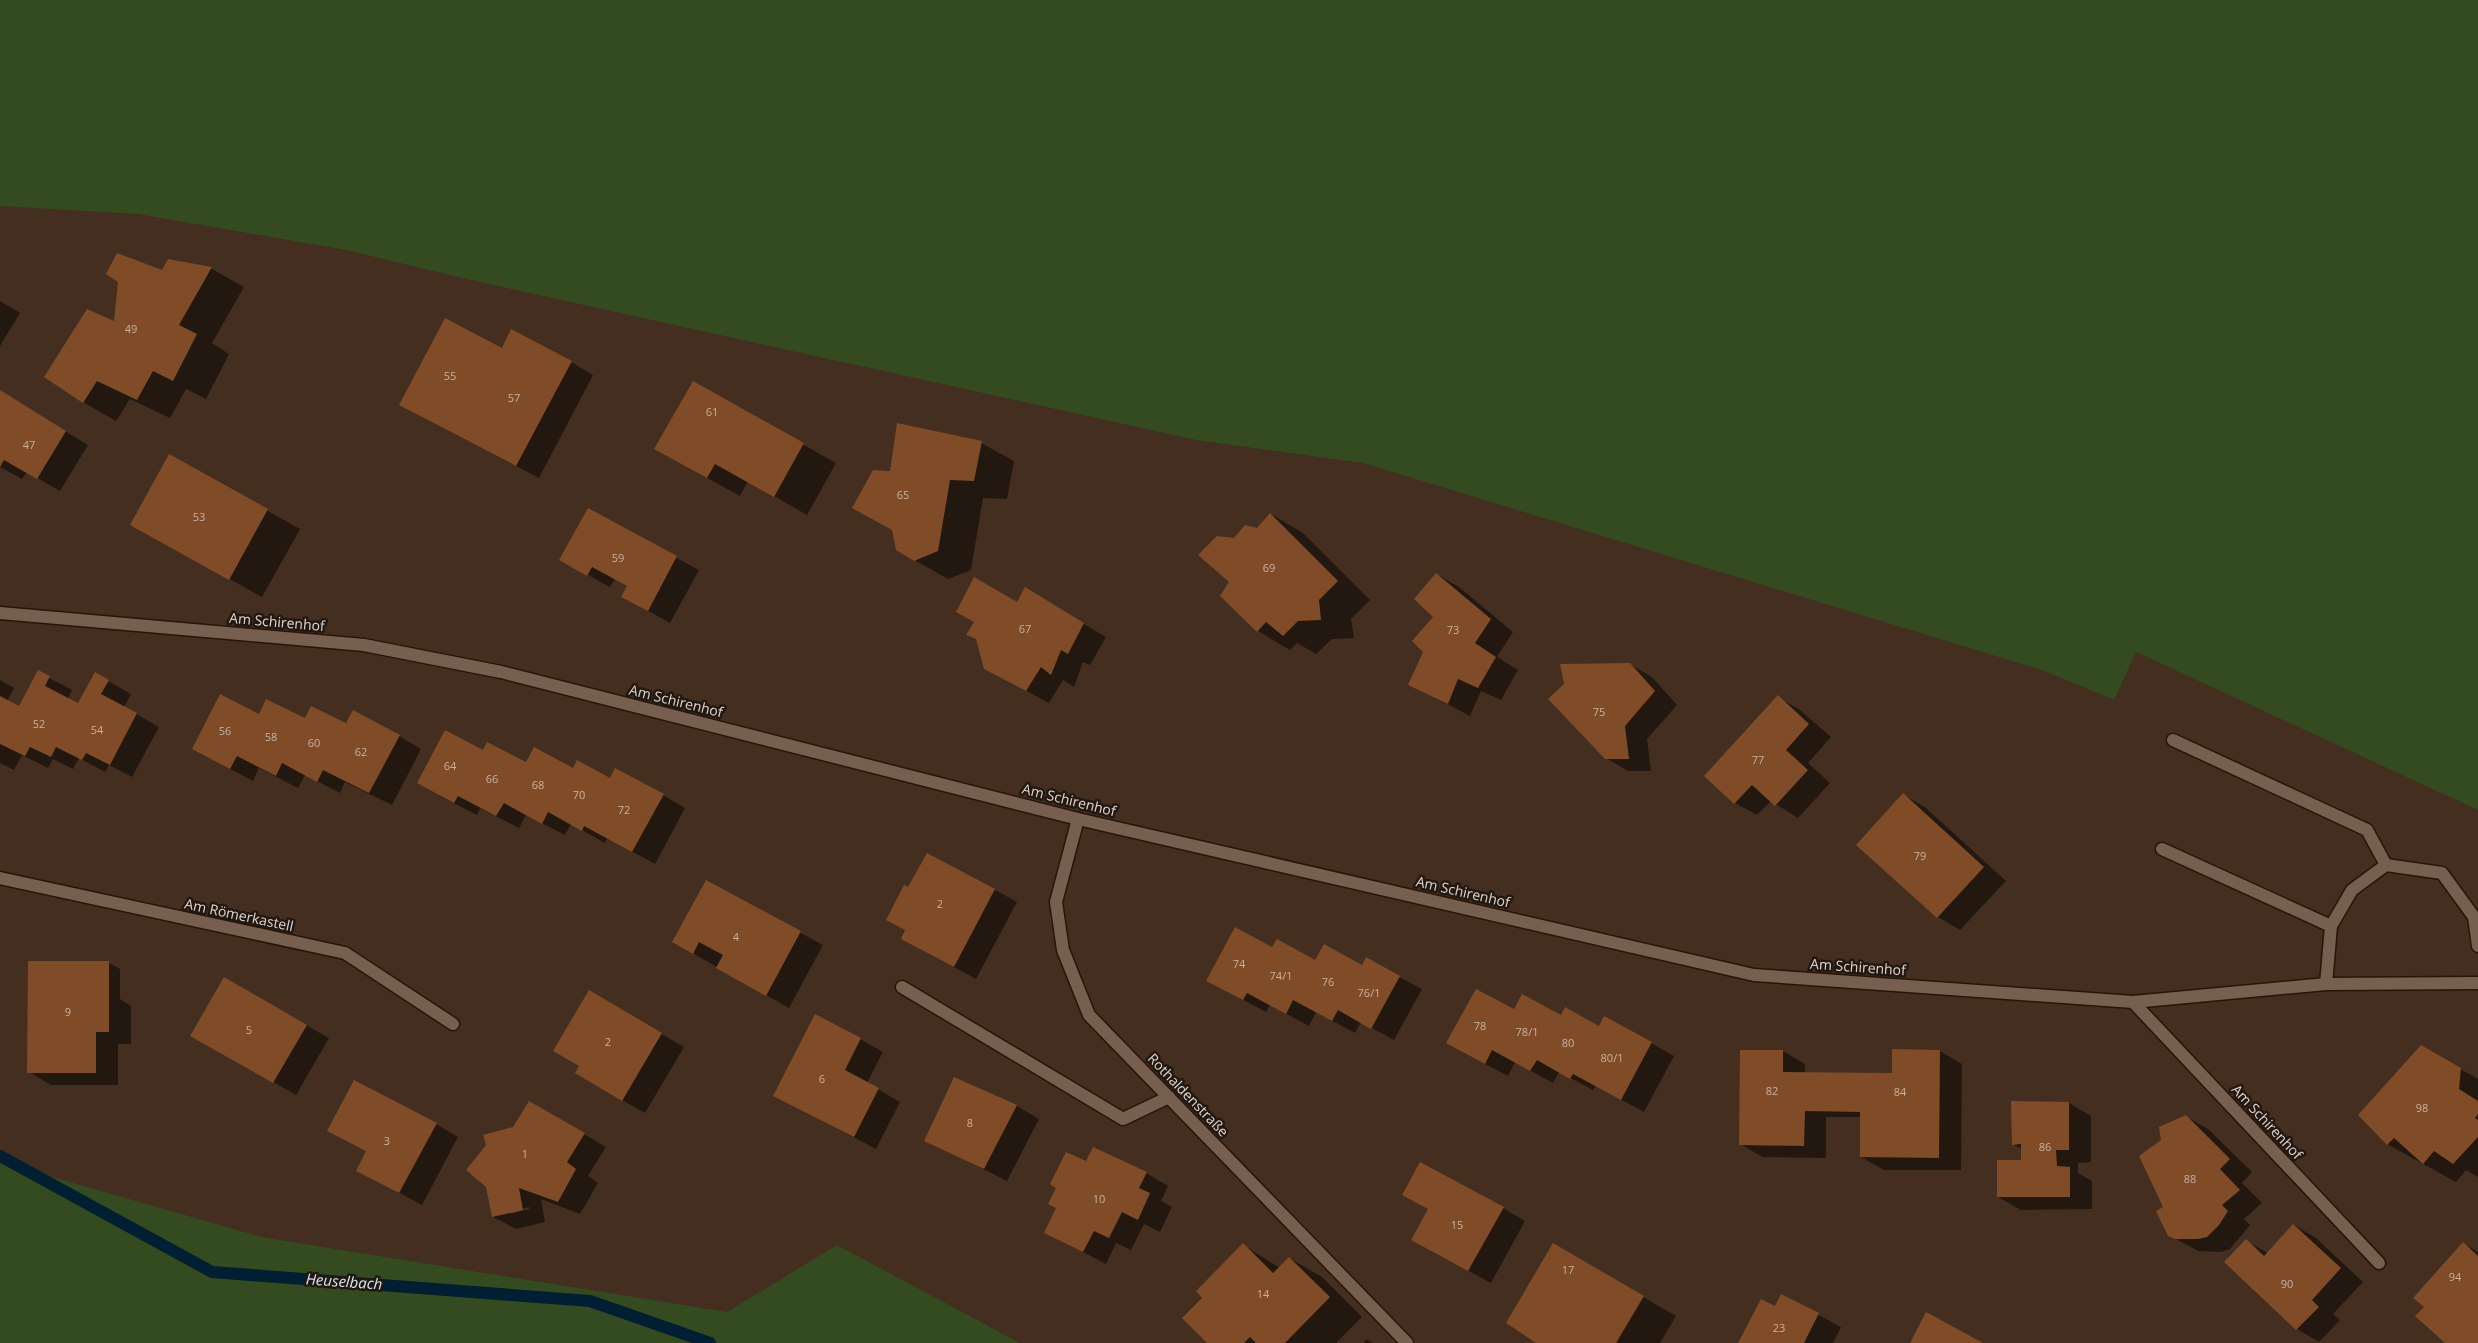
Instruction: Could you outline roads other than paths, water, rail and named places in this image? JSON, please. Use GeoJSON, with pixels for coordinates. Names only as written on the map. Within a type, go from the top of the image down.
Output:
{"type":"FeatureCollection","features":[{"type":"Feature","properties":{"kind":"street","name":"Am Schirenhof"},"geometry":{"type":"LineString","coordinates":[[0,613],[364,645],[501,672],[1078,818],[1754,975],[2133,1002],[2326,984],[2478,982]]}},
{"type":"Feature","properties":{"kind":"street"},"geometry":{"type":"LineString","coordinates":[[2173,740],[2367,830],[2386,864]]}},
{"type":"Feature","properties":{"kind":"street","name":"Rothaldenstraße"},"geometry":{"type":"LineString","coordinates":[[1078,818],[1056,902],[1063,950],[1089,1014],[1407,1343]]}},
{"type":"Feature","properties":{"kind":"street"},"geometry":{"type":"LineString","coordinates":[[2162,849],[2331,926]]}},
{"type":"Feature","properties":{"kind":"street"},"geometry":{"type":"LineString","coordinates":[[2326,984],[2331,926],[2352,890],[2386,864],[2442,873],[2474,917],[2478,946]]}},
{"type":"Feature","properties":{"kind":"street","name":"Am Römerkastell"},"geometry":{"type":"LineString","coordinates":[[0,878],[345,953],[453,1024]]}},
{"type":"Feature","properties":{"kind":"street"},"geometry":{"type":"LineString","coordinates":[[902,987],[1124,1119],[1169,1097]]}},
{"type":"Feature","properties":{"kind":"street","name":"Am Schirenhof"},"geometry":{"type":"LineString","coordinates":[[2133,1002],[2379,1263]]}},
{"type":"Feature","properties":{"kind":"waterway","name":"Heuselbach"},"geometry":{"type":"LineString","coordinates":[[0,1156],[212,1272],[590,1301],[710,1343]]}}]}
